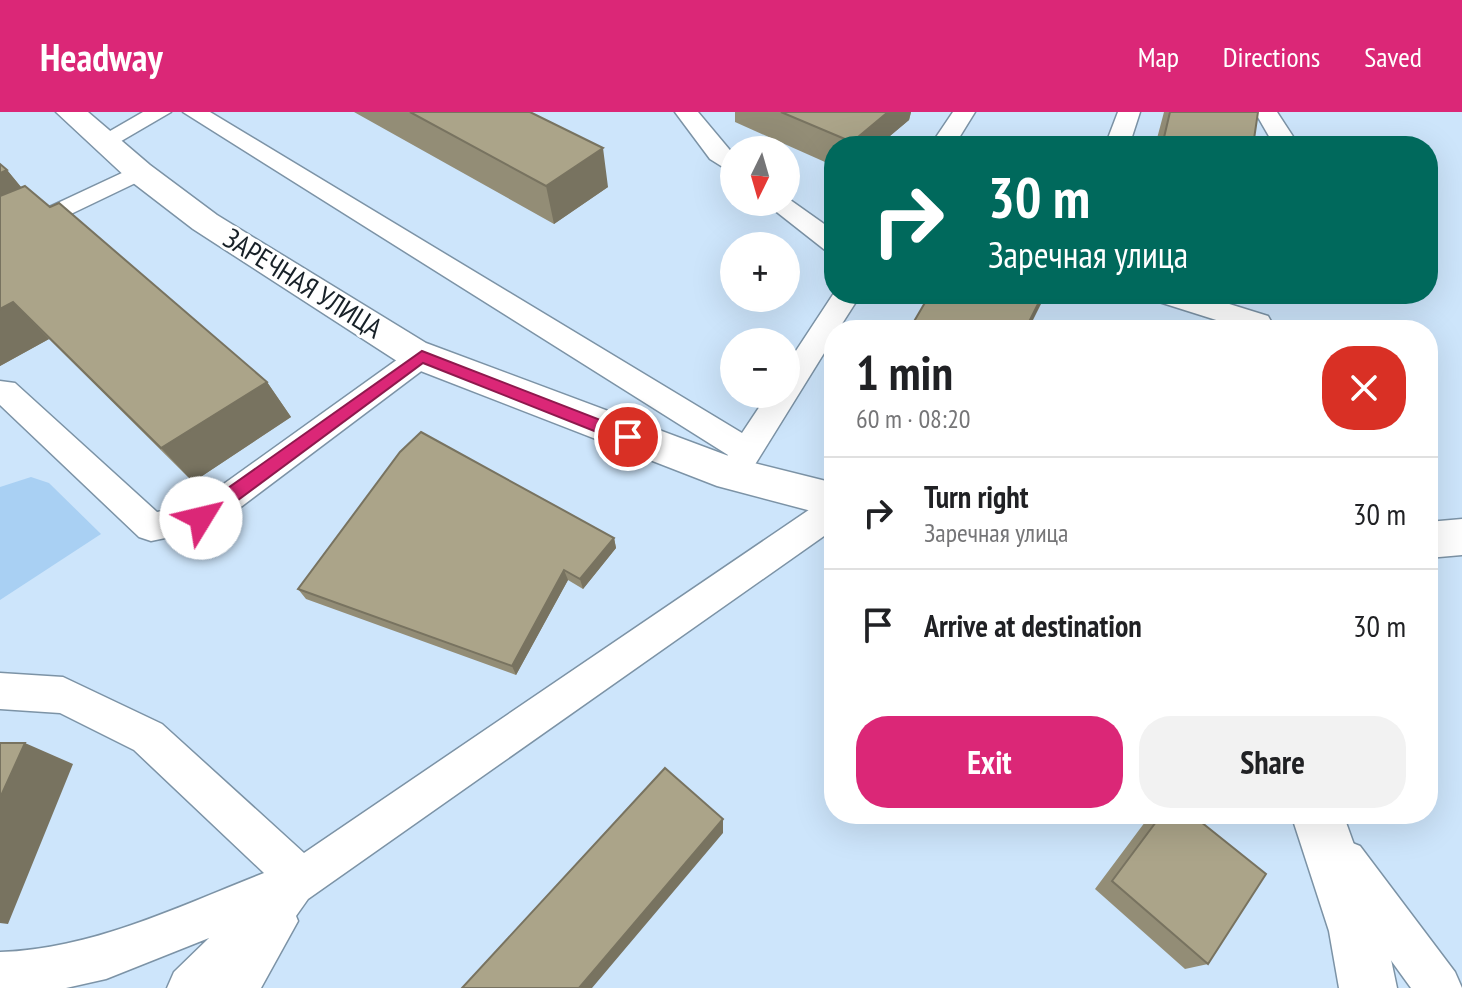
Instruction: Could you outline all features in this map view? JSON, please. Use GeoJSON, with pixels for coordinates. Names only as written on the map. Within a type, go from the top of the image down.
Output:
{"type":"FeatureCollection","features":[{"type":"Feature","properties":{"kind":"street","name":"ЗАРЕЧНАЯ УЛИЦА"},"geometry":{"type":"LineString","coordinates":[[71,112],[139,172],[205,222],[422,356],[628,437],[740,462],[824,496]]}},
{"type":"Feature","properties":{"kind":"street"},"geometry":{"type":"LineString","coordinates":[[1438,539],[1462,537]]}},
{"type":"Feature","properties":{"kind":"street"},"geometry":{"type":"LineString","coordinates":[[1320,824],[1357,931],[1368,988]]}},
{"type":"Feature","properties":{"kind":"lane"},"geometry":{"type":"LineString","coordinates":[[103,142],[160,112]]}},
{"type":"Feature","properties":{"kind":"lane"},"geometry":{"type":"LineString","coordinates":[[194,112],[740,462],[775,408]]}},
{"type":"Feature","properties":{"kind":"lane"},"geometry":{"type":"LineString","coordinates":[[686,112],[720,156]]}},
{"type":"Feature","properties":{"kind":"lane"},"geometry":{"type":"LineString","coordinates":[[948,136],[964,112]]}},
{"type":"Feature","properties":{"kind":"lane"},"geometry":{"type":"LineString","coordinates":[[1121,136],[1129,112]]}},
{"type":"Feature","properties":{"kind":"lane"},"geometry":{"type":"LineString","coordinates":[[1266,112],[1281,136]]}},
{"type":"Feature","properties":{"kind":"lane"},"geometry":{"type":"LineString","coordinates":[[0,240],[139,172]]}},
{"type":"Feature","properties":{"kind":"lane"},"geometry":{"type":"LineString","coordinates":[[795,216],[824,237]]}},
{"type":"Feature","properties":{"kind":"lane"},"geometry":{"type":"LineString","coordinates":[[1194,304],[1238,320]]}},
{"type":"Feature","properties":{"kind":"lane"},"geometry":{"type":"LineString","coordinates":[[800,368],[824,330]]}},
{"type":"Feature","properties":{"kind":"lane"},"geometry":{"type":"LineString","coordinates":[[4,391],[151,527],[201,518],[422,356]]}},
{"type":"Feature","properties":{"kind":"lane"},"geometry":{"type":"LineString","coordinates":[[190,988],[302,880],[824,518]]}},
{"type":"Feature","properties":{"kind":"lane"},"geometry":{"type":"LineString","coordinates":[[0,691],[63,695],[148,737],[302,880]]}},
{"type":"Feature","properties":{"kind":"lane"},"geometry":{"type":"LineString","coordinates":[[1321,824],[1439,988]]}},
{"type":"Feature","properties":{"kind":"lane"},"geometry":{"type":"LineString","coordinates":[[0,975],[27,974],[106,957],[302,880]]}},
{"type":"Feature","properties":{"kind":"lane"},"geometry":{"type":"LineString","coordinates":[[236,988],[302,880]]}},
{"type":"Feature","properties":{"kind":"shaded area"},"geometry":{"type":"Polygon","coordinates":[[[31,477],[49,483],[101,534],[0,600],[0,487],[31,477]]]}},
{"type":"Feature","properties":{"kind":"building"},"geometry":{"type":"Polygon","coordinates":[[[410,112],[530,112],[603,148],[546,186],[410,112]]]}},
{"type":"Feature","properties":{"kind":"building"},"geometry":{"type":"Polygon","coordinates":[[[781,112],[888,112],[859,136],[838,136],[781,112]]]}},
{"type":"Feature","properties":{"kind":"building"},"geometry":{"type":"Polygon","coordinates":[[[1170,112],[1258,112],[1254,136],[1164,136],[1170,112]]]}},
{"type":"Feature","properties":{"kind":"building"},"geometry":{"type":"Polygon","coordinates":[[[25,186],[50,207],[59,203],[267,382],[161,448],[13,302],[0,309],[0,196],[25,186]]]}},
{"type":"Feature","properties":{"kind":"building"},"geometry":{"type":"Polygon","coordinates":[[[924,304],[1038,304],[1030,320],[915,320],[924,304]]]}},
{"type":"Feature","properties":{"kind":"building"},"geometry":{"type":"Polygon","coordinates":[[[421,432],[614,538],[580,579],[564,570],[512,666],[298,589],[400,452],[421,432]]]}},
{"type":"Feature","properties":{"kind":"building"},"geometry":{"type":"Polygon","coordinates":[[[0,743],[25,743],[0,798],[0,743]]]}},
{"type":"Feature","properties":{"kind":"building"},"geometry":{"type":"Polygon","coordinates":[[[665,768],[723,819],[579,988],[462,988],[665,768]]]}},
{"type":"Feature","properties":{"kind":"building"},"geometry":{"type":"Polygon","coordinates":[[[1155,824],[1204,824],[1266,874],[1208,964],[1112,881],[1155,824]]]}},
{"type":"Feature","properties":{"kind":"route"},"geometry":{"type":"LineString","coordinates":[[201,518],[422,356],[628,437]]}}]}
